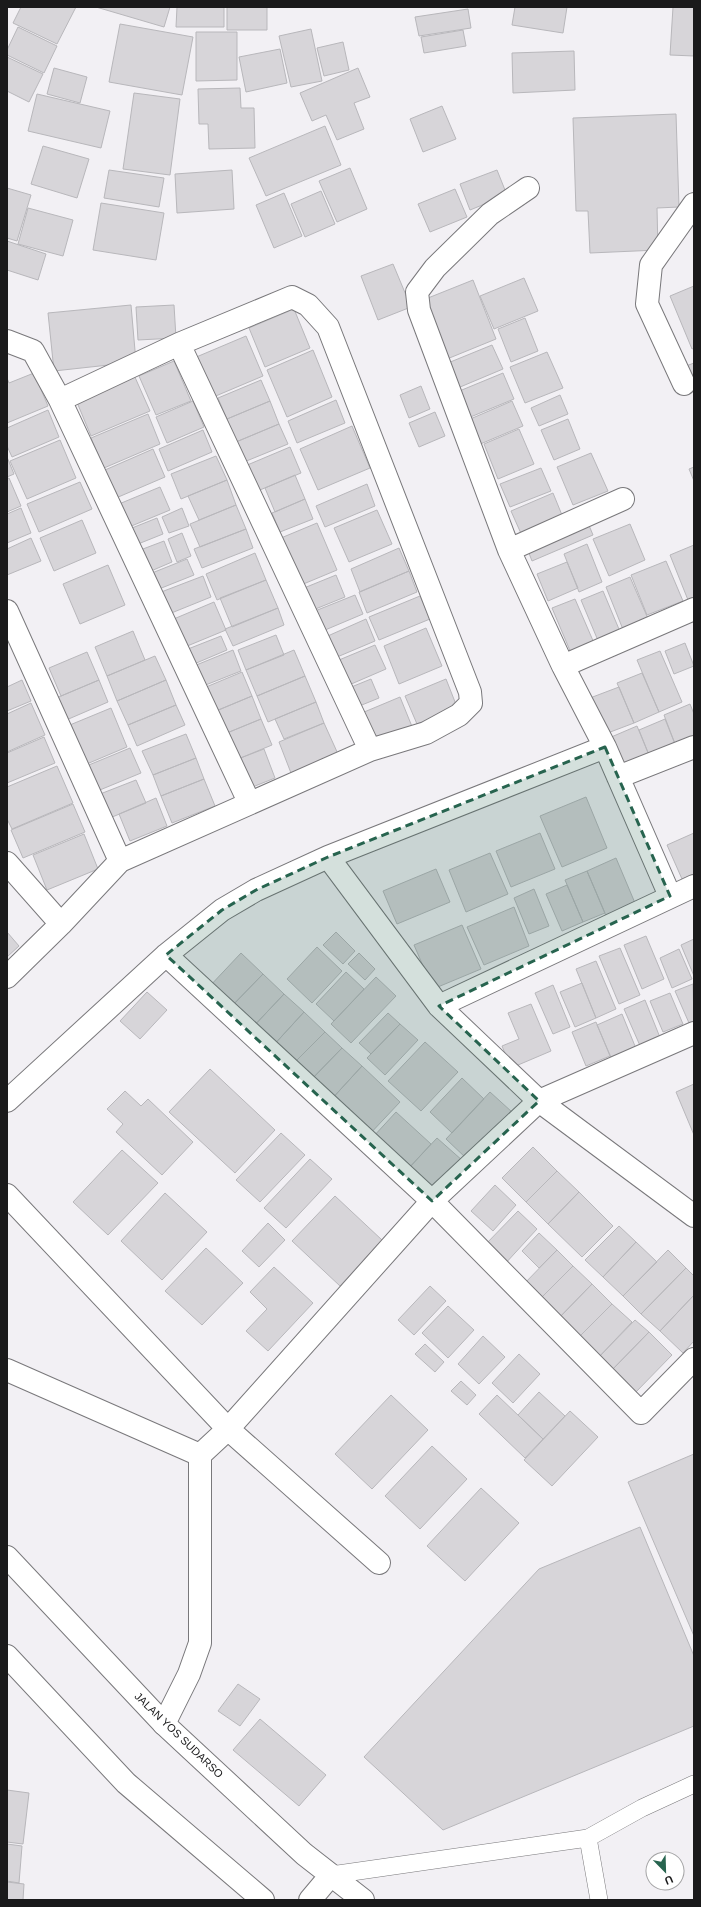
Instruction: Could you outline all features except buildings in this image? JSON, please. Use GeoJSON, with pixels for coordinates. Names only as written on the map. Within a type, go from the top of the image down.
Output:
{"type":"FeatureCollection","features":[{"type":"Feature","properties":{"kind":"street"},"geometry":{"type":"LineString","coordinates":[[528,188],[490,214],[436,268],[417,292],[419,310],[509,550],[563,666],[605,747],[670,896]]}},
{"type":"Feature","properties":{"kind":"street"},"geometry":{"type":"LineString","coordinates":[[684,384],[647,304],[650,265],[694,204]]}},
{"type":"Feature","properties":{"kind":"street"},"geometry":{"type":"LineString","coordinates":[[7,977],[61,924],[120,861],[249,802],[370,750],[426,732],[458,714],[471,703],[470,692],[328,327],[308,305],[292,297],[179,344],[60,400]]}},
{"type":"Feature","properties":{"kind":"street"},"geometry":{"type":"LineString","coordinates":[[7,341],[33,351],[60,400],[249,802]]}},
{"type":"Feature","properties":{"kind":"street"},"geometry":{"type":"LineString","coordinates":[[179,344],[370,750]]}},
{"type":"Feature","properties":{"kind":"street"},"geometry":{"type":"LineString","coordinates":[[509,550],[623,500]]}},
{"type":"Feature","properties":{"kind":"street"},"geometry":{"type":"LineString","coordinates":[[563,666],[694,609]]}},
{"type":"Feature","properties":{"kind":"street"},"geometry":{"type":"LineString","coordinates":[[7,611],[120,861]]}},
{"type":"Feature","properties":{"kind":"street"},"geometry":{"type":"LineString","coordinates":[[7,1101],[166,955],[222,910],[256,890],[328,856],[605,747]]}},
{"type":"Feature","properties":{"kind":"street"},"geometry":{"type":"LineString","coordinates":[[618,777],[694,747]]}},
{"type":"Feature","properties":{"kind":"street"},"geometry":{"type":"LineString","coordinates":[[328,856],[439,1006],[539,1102],[694,1216]]}},
{"type":"Feature","properties":{"kind":"street"},"geometry":{"type":"LineString","coordinates":[[7,863],[61,924]]}},
{"type":"Feature","properties":{"kind":"street"},"geometry":{"type":"LineString","coordinates":[[439,1006],[694,886]]}},
{"type":"Feature","properties":{"kind":"street"},"geometry":{"type":"LineString","coordinates":[[166,955],[432,1201],[641,1413],[694,1359]]}},
{"type":"Feature","properties":{"kind":"street"},"geometry":{"type":"LineString","coordinates":[[164,1724],[189,1674],[200,1643],[200,1456],[228,1429],[432,1201],[539,1102],[694,1033]]}},
{"type":"Feature","properties":{"kind":"street"},"geometry":{"type":"LineString","coordinates":[[7,1195],[228,1429],[379,1563]]}},
{"type":"Feature","properties":{"kind":"street"},"geometry":{"type":"LineString","coordinates":[[7,1370],[200,1456]]}},
{"type":"Feature","properties":{"kind":"street","name":"JALAN YOS SUDARSO"},"geometry":{"type":"LineString","coordinates":[[7,1556],[164,1724],[304,1854],[363,1900]]}},
{"type":"Feature","properties":{"kind":"street"},"geometry":{"type":"LineString","coordinates":[[7,1656],[126,1783],[263,1900]]}},
{"type":"Feature","properties":{"kind":"street"},"geometry":{"type":"LineString","coordinates":[[310,1900],[331,1875]]}},
{"type":"Feature","properties":{"kind":"lane"},"geometry":{"type":"LineString","coordinates":[[331,1875],[588,1838],[642,1808],[694,1784]]}},
{"type":"Feature","properties":{"kind":"lane"},"geometry":{"type":"LineString","coordinates":[[588,1838],[599,1900]]}},
{"type":"Feature","properties":{"kind":"highlighted area"},"geometry":{"type":"Polygon","coordinates":[[[605,747],[670,896],[439,1006],[539,1101],[432,1201],[166,955],[222,910],[256,890],[328,857],[605,747]]]}}]}
